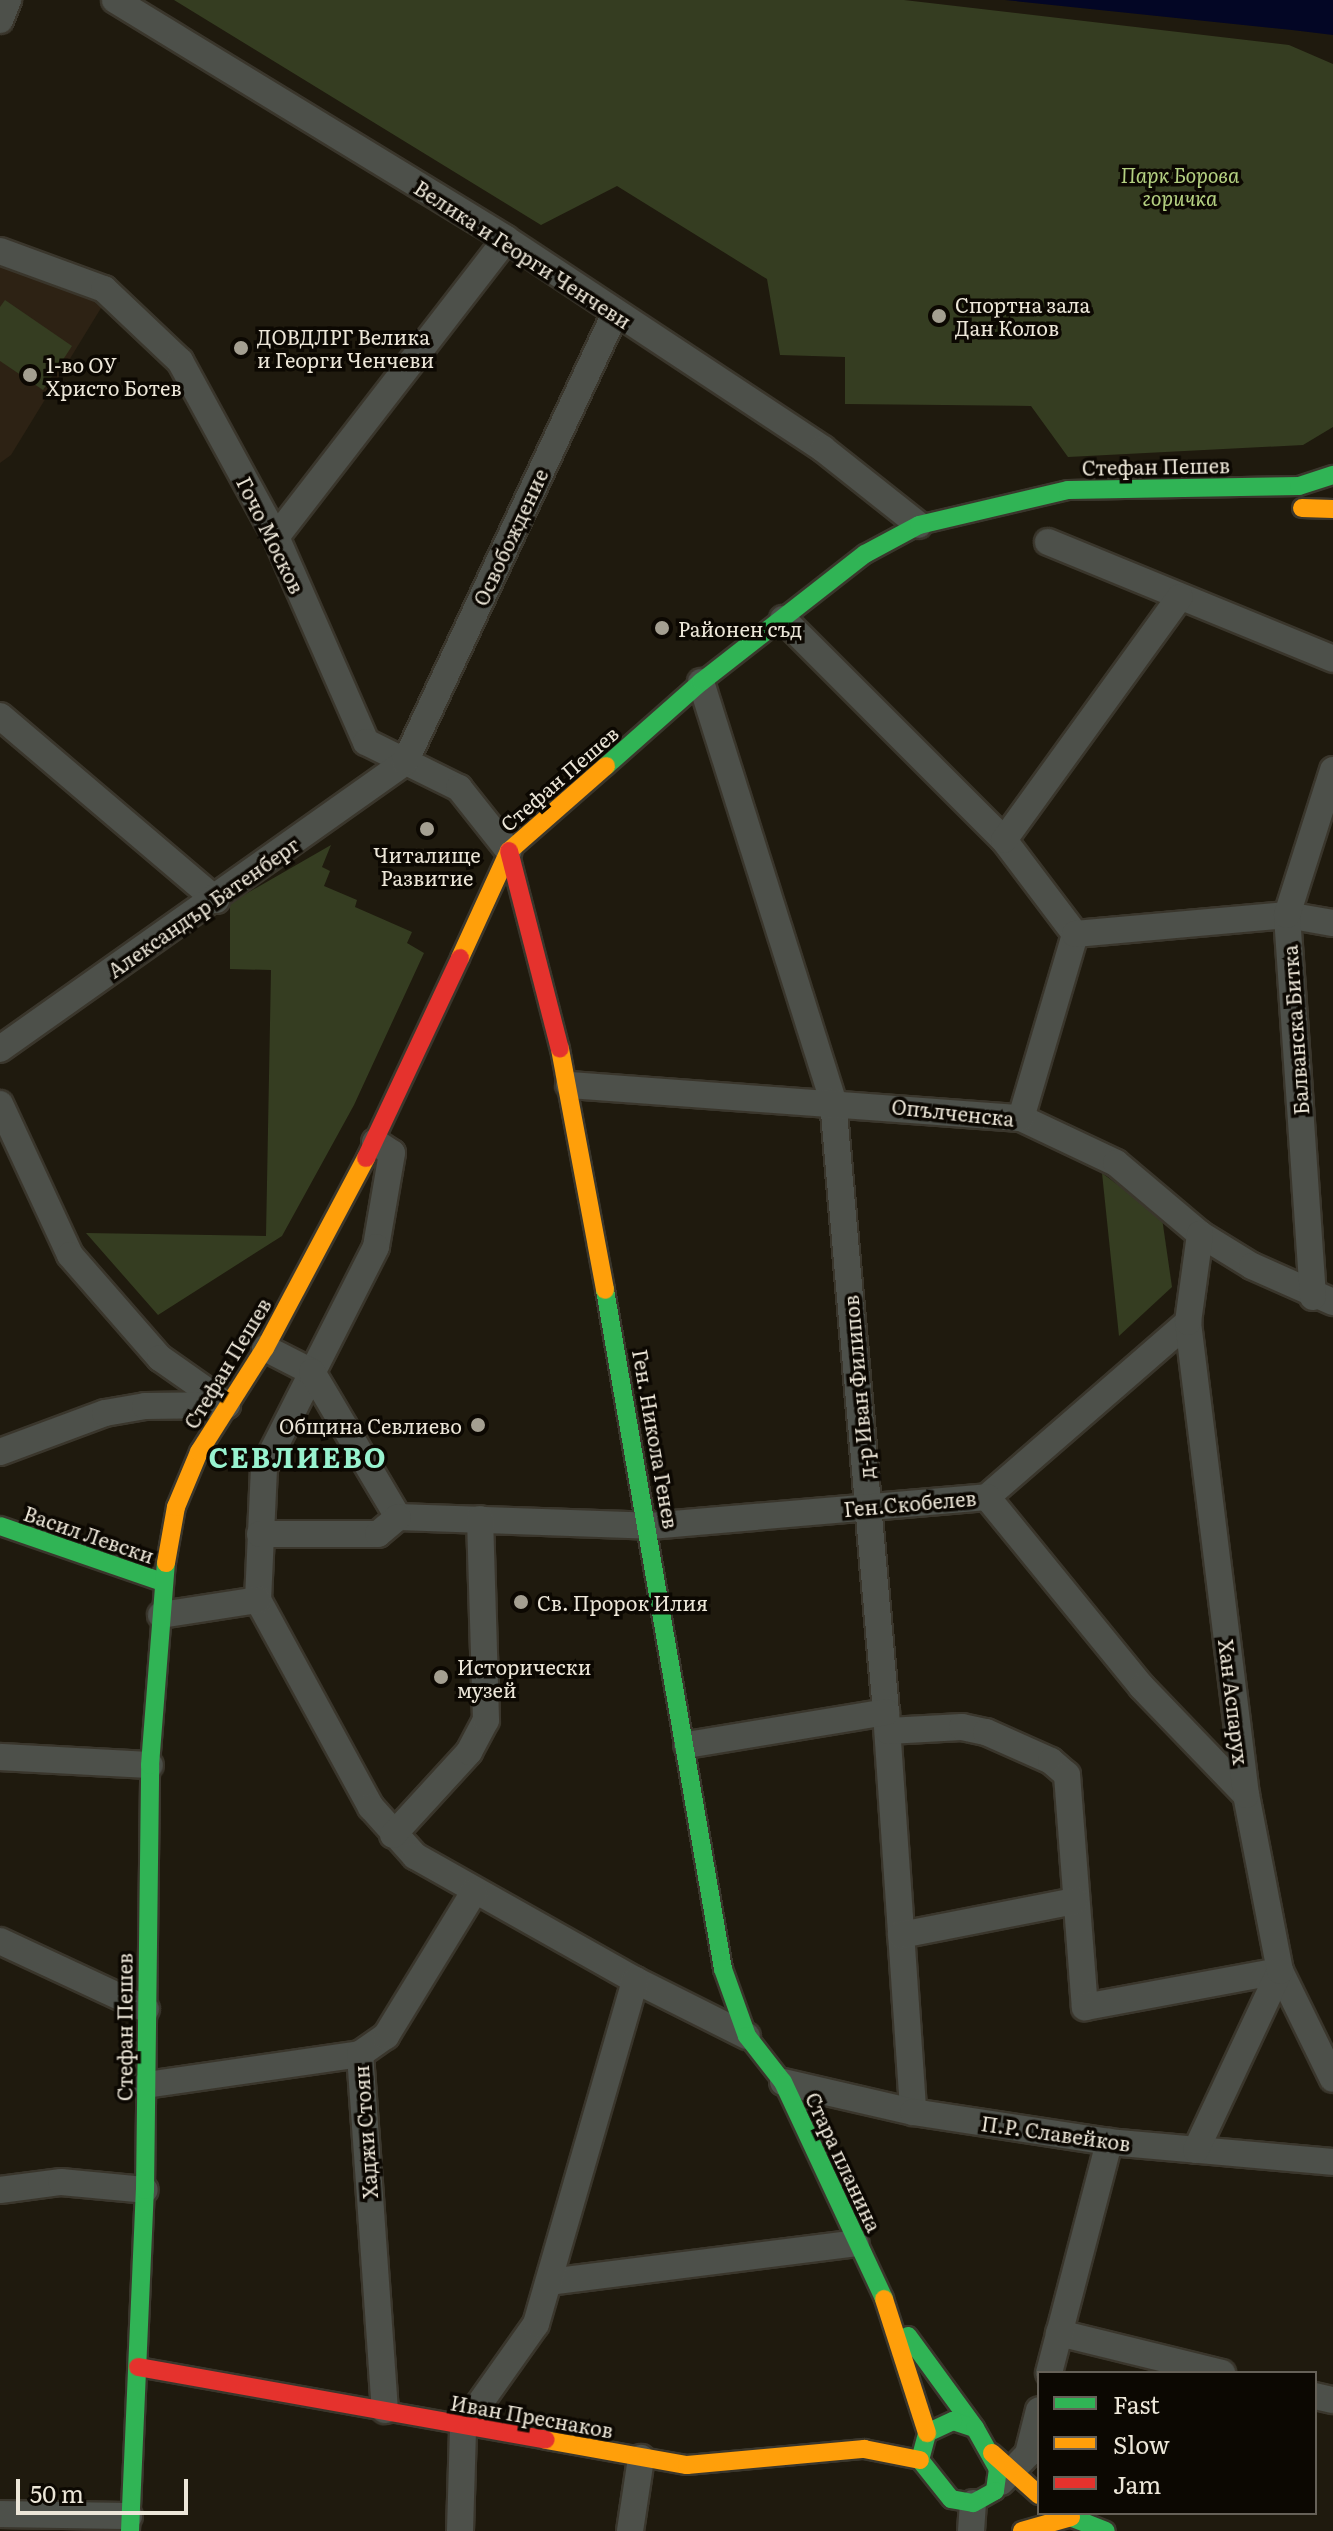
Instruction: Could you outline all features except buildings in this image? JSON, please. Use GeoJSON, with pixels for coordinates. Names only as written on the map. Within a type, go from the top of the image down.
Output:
{"type":"FeatureCollection","features":[{"type":"Feature","properties":{"kind":"street"},"geometry":{"type":"LineString","coordinates":[[0,20],[8,0]]}},
{"type":"Feature","properties":{"kind":"street","name":"Велика и Георги Ченчеви"},"geometry":{"type":"LineString","coordinates":[[115,0],[506,239],[823,449],[919,525]]}},
{"type":"Feature","properties":{"kind":"street"},"geometry":{"type":"LineString","coordinates":[[276,537],[506,239]]}},
{"type":"Feature","properties":{"kind":"street","name":"Гочо Москов"},"geometry":{"type":"LineString","coordinates":[[0,251],[104,289],[180,361],[276,537],[366,742],[459,788],[509,851]]}},
{"type":"Feature","properties":{"kind":"street","name":"Освобождение"},"geometry":{"type":"LineString","coordinates":[[405,762],[615,313]]}},
{"type":"Feature","properties":{"kind":"street","name":"Стефан Пешев"},"geometry":{"type":"LineString","coordinates":[[129,2524],[145,2190],[150,1765],[163,1582],[176,1507],[199,1452],[265,1348],[375,1142],[509,851],[701,682],[865,554],[919,525],[1068,490],[1299,486],[1333,475]]}},
{"type":"Feature","properties":{"kind":"street"},"geometry":{"type":"LineString","coordinates":[[1333,499],[1294,508],[1333,509]]}},
{"type":"Feature","properties":{"kind":"street","name":"Стефан Пешев"},"geometry":{"type":"LineString","coordinates":[[982,511],[1070,510]]}},
{"type":"Feature","properties":{"kind":"street"},"geometry":{"type":"LineString","coordinates":[[1048,542],[1333,659]]}},
{"type":"Feature","properties":{"kind":"street"},"geometry":{"type":"LineString","coordinates":[[1004,840],[1180,597]]}},
{"type":"Feature","properties":{"kind":"street"},"geometry":{"type":"LineString","coordinates":[[783,619],[1004,840],[1075,934]]}},
{"type":"Feature","properties":{"kind":"street","name":"д-р Иван Филипов"},"geometry":{"type":"LineString","coordinates":[[701,682],[833,1101],[887,1721],[913,2112]]}},
{"type":"Feature","properties":{"kind":"street"},"geometry":{"type":"LineString","coordinates":[[0,716],[216,900]]}},
{"type":"Feature","properties":{"kind":"street","name":"Александър Батенберг"},"geometry":{"type":"LineString","coordinates":[[0,1049],[216,900],[405,762]]}},
{"type":"Feature","properties":{"kind":"street","name":"Балванска Битка"},"geometry":{"type":"LineString","coordinates":[[1323,1299],[1287,915],[1333,770]]}},
{"type":"Feature","properties":{"kind":"street","name":"Ген. Никола Генев"},"geometry":{"type":"LineString","coordinates":[[509,851],[569,1085],[650,1526],[723,1969],[747,2036]]}},
{"type":"Feature","properties":{"kind":"street"},"geometry":{"type":"LineString","coordinates":[[1075,934],[1287,915],[1333,923]]}},
{"type":"Feature","properties":{"kind":"street"},"geometry":{"type":"LineString","coordinates":[[1021,1118],[1075,934]]}},
{"type":"Feature","properties":{"kind":"street","name":"Опълченска"},"geometry":{"type":"LineString","coordinates":[[569,1085],[833,1101],[1021,1118],[1116,1163],[1200,1234],[1323,1299]]}},
{"type":"Feature","properties":{"kind":"street"},"geometry":{"type":"LineString","coordinates":[[0,1104],[70,1255],[160,1358],[227,1405]]}},
{"type":"Feature","properties":{"kind":"street"},"geometry":{"type":"LineString","coordinates":[[375,1142],[392,1153],[376,1247],[264,1468],[258,1600],[326,1730],[393,1835],[415,1856],[635,1980],[747,2036]]}},
{"type":"Feature","properties":{"kind":"street","name":"Хан Аспарух"},"geometry":{"type":"LineString","coordinates":[[1200,1234],[1188,1322],[1246,1795],[1280,1971],[1333,2079]]}},
{"type":"Feature","properties":{"kind":"street","name":"Ген.Скобелев"},"geometry":{"type":"LineString","coordinates":[[398,1517],[569,1519],[650,1526],[987,1497],[1188,1322]]}},
{"type":"Feature","properties":{"kind":"street"},"geometry":{"type":"LineString","coordinates":[[260,1534],[378,1534],[398,1517],[312,1372],[265,1348]]}},
{"type":"Feature","properties":{"kind":"street"},"geometry":{"type":"LineString","coordinates":[[0,1452],[67,1425],[145,1406],[227,1405]]}},
{"type":"Feature","properties":{"kind":"street"},"geometry":{"type":"LineString","coordinates":[[987,1497],[1142,1687],[1246,1795]]}},
{"type":"Feature","properties":{"kind":"street"},"geometry":{"type":"LineString","coordinates":[[393,1835],[469,1752],[486,1720],[480,1519]]}},
{"type":"Feature","properties":{"kind":"street","name":"Васил Левски"},"geometry":{"type":"LineString","coordinates":[[0,1526],[163,1582]]}},
{"type":"Feature","properties":{"kind":"street"},"geometry":{"type":"LineString","coordinates":[[161,1615],[258,1600]]}},
{"type":"Feature","properties":{"kind":"street"},"geometry":{"type":"LineString","coordinates":[[687,1745],[887,1721],[986,1732],[1051,1761],[1067,1775],[1085,2007],[1280,1971]]}},
{"type":"Feature","properties":{"kind":"street"},"geometry":{"type":"LineString","coordinates":[[0,1757],[150,1765]]}},
{"type":"Feature","properties":{"kind":"street","name":"Хаджи Стоян"},"geometry":{"type":"LineString","coordinates":[[385,2410],[360,2054],[386,2036],[474,1892]]}},
{"type":"Feature","properties":{"kind":"street"},"geometry":{"type":"LineString","coordinates":[[901,1935],[1075,1901]]}},
{"type":"Feature","properties":{"kind":"street"},"geometry":{"type":"LineString","coordinates":[[0,1941],[146,2009]]}},
{"type":"Feature","properties":{"kind":"street"},"geometry":{"type":"LineString","coordinates":[[1196,2150],[1280,1971]]}},
{"type":"Feature","properties":{"kind":"street"},"geometry":{"type":"LineString","coordinates":[[460,2531],[463,2427],[536,2324],[635,1980]]}},
{"type":"Feature","properties":{"kind":"street","name":"Стара планина"},"geometry":{"type":"LineString","coordinates":[[747,2036],[783,2082],[890,2312],[927,2433]]}},
{"type":"Feature","properties":{"kind":"street"},"geometry":{"type":"LineString","coordinates":[[146,2085],[360,2054]]}},
{"type":"Feature","properties":{"kind":"street","name":"П.Р. Славейков"},"geometry":{"type":"LineString","coordinates":[[783,2082],[913,2112],[1109,2142],[1333,2162]]}},
{"type":"Feature","properties":{"kind":"street"},"geometry":{"type":"LineString","coordinates":[[1050,2371],[1109,2142]]}},
{"type":"Feature","properties":{"kind":"street"},"geometry":{"type":"LineString","coordinates":[[0,2190],[61,2182],[145,2190]]}},
{"type":"Feature","properties":{"kind":"street"},"geometry":{"type":"LineString","coordinates":[[549,2282],[856,2243]]}},
{"type":"Feature","properties":{"kind":"street","name":"Стара планина"},"geometry":{"type":"LineString","coordinates":[[890,2312],[975,2428]]}},
{"type":"Feature","properties":{"kind":"street"},"geometry":{"type":"LineString","coordinates":[[1059,2333],[1214,2371]]}},
{"type":"Feature","properties":{"kind":"street","name":"Иван Преснаков"},"geometry":{"type":"LineString","coordinates":[[138,2367],[687,2465],[864,2449],[920,2460]]}},
{"type":"Feature","properties":{"kind":"street"},"geometry":{"type":"LineString","coordinates":[[971,2531],[993,2489],[1028,2454],[1037,2418]]}},
{"type":"Feature","properties":{"kind":"street"},"geometry":{"type":"LineString","coordinates":[[993,2489],[992,2453],[975,2428],[953,2421],[927,2433],[920,2460],[951,2499],[993,2489],[1037,2495]]}},
{"type":"Feature","properties":{"kind":"street"},"geometry":{"type":"LineString","coordinates":[[630,2531],[641,2458]]}},
{"type":"Feature","properties":{"kind":"street"},"geometry":{"type":"LineString","coordinates":[[993,2489],[1037,2505]]}},
{"type":"Feature","properties":{"kind":"street"},"geometry":{"type":"LineString","coordinates":[[0,2514],[129,2524]]}},
{"type":"Feature","properties":{"kind":"street"},"geometry":{"type":"LineString","coordinates":[[1022,2531],[1063,2515]]}},
{"type":"Feature","properties":{"kind":"street"},"geometry":{"type":"LineString","coordinates":[[1068,2515],[1106,2531]]}},
{"type":"Feature","properties":{"kind":"shaded area","name":"1-во ОУ Христо Ботев"},"geometry":{"type":"Polygon","coordinates":[[[0,252],[109,295],[11,455],[0,463],[0,252]]]}},
{"type":"Feature","properties":{"kind":"green space","name":"Парк Борова горичка"},"geometry":{"type":"Polygon","coordinates":[[[174,0],[904,0],[1289,45],[1333,64],[1333,427],[1303,445],[1068,457],[1031,406],[845,404],[845,357],[780,355],[767,279],[617,186],[541,225],[174,0]]]}},
{"type":"Feature","properties":{"kind":"green space"},"geometry":{"type":"Polygon","coordinates":[[[5,300],[72,346],[43,390],[0,361],[0,307],[5,300]]]}},
{"type":"Feature","properties":{"kind":"green space"},"geometry":{"type":"Polygon","coordinates":[[[331,845],[322,867],[330,871],[324,886],[357,900],[355,907],[412,932],[407,943],[424,953],[354,1105],[282,1236],[158,1315],[86,1233],[266,1236],[271,970],[230,969],[230,903],[331,845]]]}},
{"type":"Feature","properties":{"kind":"green space"},"geometry":{"type":"Polygon","coordinates":[[[1102,1173],[1162,1218],[1172,1287],[1119,1336],[1102,1173]]]}},
{"type":"Feature","properties":{"kind":"water"},"geometry":{"type":"Polygon","coordinates":[[[1005,0],[1333,0],[1333,35],[1292,30],[1005,0]]]}},
{"type":"Feature","properties":{"kind":"traffic: fast"},"geometry":{"type":"LineString","coordinates":[[606,766],[701,682],[865,554],[919,525],[1068,490],[1299,486],[1333,475]]}},
{"type":"Feature","properties":{"kind":"traffic: fast"},"geometry":{"type":"LineString","coordinates":[[605,1290],[723,1969],[747,2036],[783,2082],[884,2299]]}},
{"type":"Feature","properties":{"kind":"traffic: fast"},"geometry":{"type":"LineString","coordinates":[[0,1526],[163,1582]]}},
{"type":"Feature","properties":{"kind":"traffic: fast"},"geometry":{"type":"LineString","coordinates":[[130,2531],[145,2190],[150,1765],[166,1563]]}},
{"type":"Feature","properties":{"kind":"traffic: fast"},"geometry":{"type":"LineString","coordinates":[[908,2336],[975,2428]]}},
{"type":"Feature","properties":{"kind":"traffic: fast"},"geometry":{"type":"LineString","coordinates":[[953,2421],[975,2428],[998,2469],[995,2491],[973,2503],[951,2499],[920,2460],[927,2433],[953,2421]]}},
{"type":"Feature","properties":{"kind":"traffic: fast"},"geometry":{"type":"LineString","coordinates":[[1065,2515],[1106,2531]]}},
{"type":"Feature","properties":{"kind":"traffic: slow"},"geometry":{"type":"LineString","coordinates":[[1302,508],[1333,509]]}},
{"type":"Feature","properties":{"kind":"traffic: slow"},"geometry":{"type":"LineString","coordinates":[[460,958],[509,851],[606,766]]}},
{"type":"Feature","properties":{"kind":"traffic: slow"},"geometry":{"type":"LineString","coordinates":[[560,1049],[605,1290]]}},
{"type":"Feature","properties":{"kind":"traffic: slow"},"geometry":{"type":"LineString","coordinates":[[166,1563],[176,1507],[199,1452],[265,1348],[366,1158]]}},
{"type":"Feature","properties":{"kind":"traffic: slow"},"geometry":{"type":"LineString","coordinates":[[884,2299],[927,2433]]}},
{"type":"Feature","properties":{"kind":"traffic: slow"},"geometry":{"type":"LineString","coordinates":[[546,2440],[687,2465],[864,2449],[920,2460]]}},
{"type":"Feature","properties":{"kind":"traffic: slow"},"geometry":{"type":"LineString","coordinates":[[992,2453],[1037,2493]]}},
{"type":"Feature","properties":{"kind":"traffic: slow"},"geometry":{"type":"LineString","coordinates":[[1022,2531],[1071,2517]]}},
{"type":"Feature","properties":{"kind":"traffic: jam"},"geometry":{"type":"LineString","coordinates":[[509,851],[560,1049]]}},
{"type":"Feature","properties":{"kind":"traffic: jam"},"geometry":{"type":"LineString","coordinates":[[366,1158],[460,958]]}},
{"type":"Feature","properties":{"kind":"traffic: jam"},"geometry":{"type":"LineString","coordinates":[[138,2367],[546,2440]]}},
{"type":"Feature","properties":{"kind":"place","name":"Спортна зала Дан Колов"},"geometry":{"type":"Point","coordinates":[939,316]}},
{"type":"Feature","properties":{"kind":"place","name":"ДОВДЛРГ Велика и Георги Ченчеви"},"geometry":{"type":"Point","coordinates":[241,348]}},
{"type":"Feature","properties":{"kind":"place","name":"1-во ОУ Христо Ботев"},"geometry":{"type":"Point","coordinates":[30,375]}},
{"type":"Feature","properties":{"kind":"place","name":"Районен съд"},"geometry":{"type":"Point","coordinates":[662,628]}},
{"type":"Feature","properties":{"kind":"place","name":"Читалище Развитие"},"geometry":{"type":"Point","coordinates":[427,829]}},
{"type":"Feature","properties":{"kind":"place","name":"Община Севлиево"},"geometry":{"type":"Point","coordinates":[478,1425]}},
{"type":"Feature","properties":{"kind":"place","name":"Св. Пророк Илия"},"geometry":{"type":"Point","coordinates":[521,1602]}},
{"type":"Feature","properties":{"kind":"place","name":"Исторически музей"},"geometry":{"type":"Point","coordinates":[441,1677]}},
{"type":"Feature","properties":{"kind":"district","name":"СЕВЛИЕВО"},"geometry":{"type":"Point","coordinates":[298,1456]}}]}
